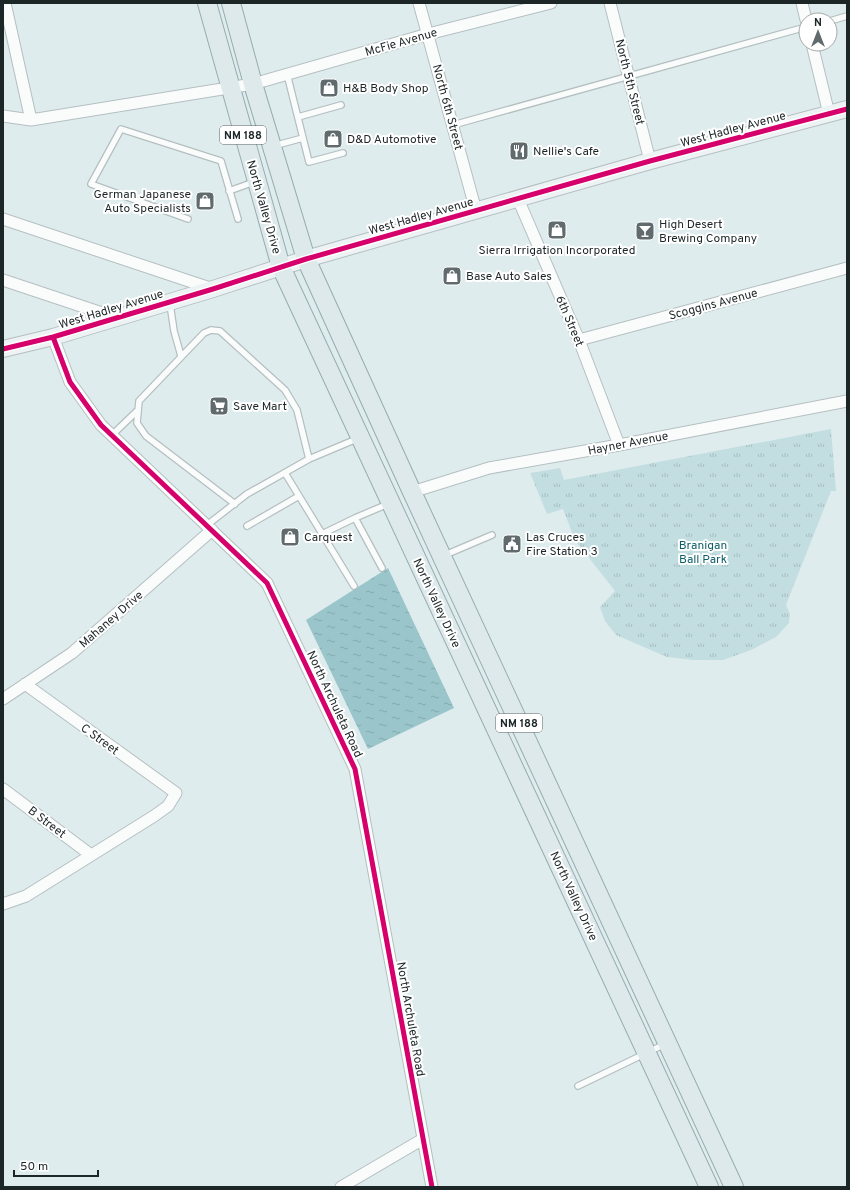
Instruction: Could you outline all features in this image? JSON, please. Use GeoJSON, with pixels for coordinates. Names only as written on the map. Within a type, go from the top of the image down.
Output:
{"type":"FeatureCollection","features":[{"type":"Feature","properties":{"kind":"main road","name":"North Valley Drive"},"geometry":{"type":"LineString","coordinates":[[206,3],[281,268],[709,1187]]}},
{"type":"Feature","properties":{"kind":"main road","name":"North Valley Drive"},"geometry":{"type":"LineString","coordinates":[[231,3],[253,84],[306,259],[412,492],[734,1187]]}},
{"type":"Feature","properties":{"kind":"street"},"geometry":{"type":"LineString","coordinates":[[5,3],[31,120]]}},
{"type":"Feature","properties":{"kind":"street","name":"North 6th Street"},"geometry":{"type":"LineString","coordinates":[[419,3],[476,211]]}},
{"type":"Feature","properties":{"kind":"street","name":"McFie Avenue"},"geometry":{"type":"LineString","coordinates":[[3,116],[31,120],[230,89],[253,84],[428,34],[551,3]]}},
{"type":"Feature","properties":{"kind":"street","name":"North 5th Street"},"geometry":{"type":"LineString","coordinates":[[610,3],[650,161]]}},
{"type":"Feature","properties":{"kind":"street"},"geometry":{"type":"LineString","coordinates":[[814,52],[829,114]]}},
{"type":"Feature","properties":{"kind":"street","name":"West Hadley Avenue"},"geometry":{"type":"LineString","coordinates":[[3,349],[53,337],[213,289],[306,259],[650,161],[847,109]]}},
{"type":"Feature","properties":{"kind":"street","name":"6th Street"},"geometry":{"type":"LineString","coordinates":[[518,199],[579,340],[619,445]]}},
{"type":"Feature","properties":{"kind":"street"},"geometry":{"type":"LineString","coordinates":[[3,219],[213,289]]}},
{"type":"Feature","properties":{"kind":"street","name":"Scoggins Avenue"},"geometry":{"type":"LineString","coordinates":[[579,340],[847,268]]}},
{"type":"Feature","properties":{"kind":"street"},"geometry":{"type":"LineString","coordinates":[[3,280],[117,318]]}},
{"type":"Feature","properties":{"kind":"street","name":"North Archuleta Road"},"geometry":{"type":"LineString","coordinates":[[53,337],[70,382],[101,425],[267,583],[355,769],[432,1187]]}},
{"type":"Feature","properties":{"kind":"street","name":"Hayner Avenue"},"geometry":{"type":"LineString","coordinates":[[412,492],[489,468],[619,445],[847,401]]}},
{"type":"Feature","properties":{"kind":"street","name":"Mahaney Drive"},"geometry":{"type":"LineString","coordinates":[[3,699],[72,653],[210,528]]}},
{"type":"Feature","properties":{"kind":"street","name":"C Street"},"geometry":{"type":"LineString","coordinates":[[25,684],[176,794],[168,806],[154,816],[91,854]]}},
{"type":"Feature","properties":{"kind":"street","name":"B Street"},"geometry":{"type":"LineString","coordinates":[[3,789],[91,854]]}},
{"type":"Feature","properties":{"kind":"street"},"geometry":{"type":"LineString","coordinates":[[3,904],[26,896],[91,854]]}},
{"type":"Feature","properties":{"kind":"street"},"geometry":{"type":"LineString","coordinates":[[341,1187],[423,1139]]}},
{"type":"Feature","properties":{"kind":"lane"},"geometry":{"type":"LineString","coordinates":[[453,125],[798,29]]}},
{"type":"Feature","properties":{"kind":"lane"},"geometry":{"type":"LineString","coordinates":[[287,74],[309,162],[343,153]]}},
{"type":"Feature","properties":{"kind":"lane"},"geometry":{"type":"LineString","coordinates":[[298,117],[342,105]]}},
{"type":"Feature","properties":{"kind":"lane"},"geometry":{"type":"LineString","coordinates":[[188,219],[91,184],[120,129],[221,161],[238,219]]}},
{"type":"Feature","properties":{"kind":"lane"},"geometry":{"type":"LineString","coordinates":[[272,147],[303,138]]}},
{"type":"Feature","properties":{"kind":"lane"},"geometry":{"type":"LineString","coordinates":[[229,191],[257,182]]}},
{"type":"Feature","properties":{"kind":"lane"},"geometry":{"type":"LineString","coordinates":[[170,302],[174,331],[181,356]]}},
{"type":"Feature","properties":{"kind":"lane"},"geometry":{"type":"LineString","coordinates":[[235,504],[146,436],[137,422],[138,401],[204,333],[211,330],[220,331],[285,390],[297,410],[309,459]]}},
{"type":"Feature","properties":{"kind":"lane"},"geometry":{"type":"LineString","coordinates":[[112,435],[137,411]]}},
{"type":"Feature","properties":{"kind":"lane"},"geometry":{"type":"LineString","coordinates":[[210,528],[247,494],[309,459],[360,437]]}},
{"type":"Feature","properties":{"kind":"lane"},"geometry":{"type":"LineString","coordinates":[[285,473],[354,586]]}},
{"type":"Feature","properties":{"kind":"lane"},"geometry":{"type":"LineString","coordinates":[[247,526],[299,496]]}},
{"type":"Feature","properties":{"kind":"lane"},"geometry":{"type":"LineString","coordinates":[[322,534],[391,503]]}},
{"type":"Feature","properties":{"kind":"lane"},"geometry":{"type":"LineString","coordinates":[[355,518],[382,568]]}},
{"type":"Feature","properties":{"kind":"lane"},"geometry":{"type":"LineString","coordinates":[[442,557],[492,536]]}},
{"type":"Feature","properties":{"kind":"lane"},"geometry":{"type":"LineString","coordinates":[[578,1086],[667,1043]]}},
{"type":"Feature","properties":{"kind":"green space","name":"Branigan Ball Park"},"geometry":{"type":"Polygon","coordinates":[[[831,429],[836,491],[831,491],[786,605],[790,614],[789,623],[776,637],[751,650],[723,660],[693,660],[667,657],[616,635],[605,621],[600,607],[615,591],[575,540],[563,509],[547,514],[530,473],[560,468],[564,480],[831,429]]]}},
{"type":"Feature","properties":{"kind":"water"},"geometry":{"type":"Polygon","coordinates":[[[388,568],[454,708],[368,749],[306,620],[388,568]]]}},
{"type":"Feature","properties":{"kind":"cycle path"},"geometry":{"type":"LineString","coordinates":[[3,349],[53,337],[213,289],[306,259],[650,161],[847,109]]}},
{"type":"Feature","properties":{"kind":"cycle path"},"geometry":{"type":"LineString","coordinates":[[53,337],[70,382],[101,425],[267,583],[355,769],[432,1187]]}},
{"type":"Feature","properties":{"kind":"place","name":"H&B Body Shop"},"geometry":{"type":"Point","coordinates":[329,88]}},
{"type":"Feature","properties":{"kind":"place","name":"D&D Automotive"},"geometry":{"type":"Point","coordinates":[333,139]}},
{"type":"Feature","properties":{"kind":"place","name":"Nellie's Cafe"},"geometry":{"type":"Point","coordinates":[519,151]}},
{"type":"Feature","properties":{"kind":"place","name":"German Japanese Auto Specialists"},"geometry":{"type":"Point","coordinates":[205,201]}},
{"type":"Feature","properties":{"kind":"place","name":"Sierra Irrigation Incorporated"},"geometry":{"type":"Point","coordinates":[557,230]}},
{"type":"Feature","properties":{"kind":"place","name":"High Desert Brewing Company"},"geometry":{"type":"Point","coordinates":[645,231]}},
{"type":"Feature","properties":{"kind":"place","name":"Base Auto Sales"},"geometry":{"type":"Point","coordinates":[452,276]}},
{"type":"Feature","properties":{"kind":"place","name":"Save Mart"},"geometry":{"type":"Point","coordinates":[219,406]}},
{"type":"Feature","properties":{"kind":"place","name":"Carquest"},"geometry":{"type":"Point","coordinates":[290,537]}},
{"type":"Feature","properties":{"kind":"place","name":"Las Cruces Fire Station 3"},"geometry":{"type":"Point","coordinates":[512,544]}}]}
